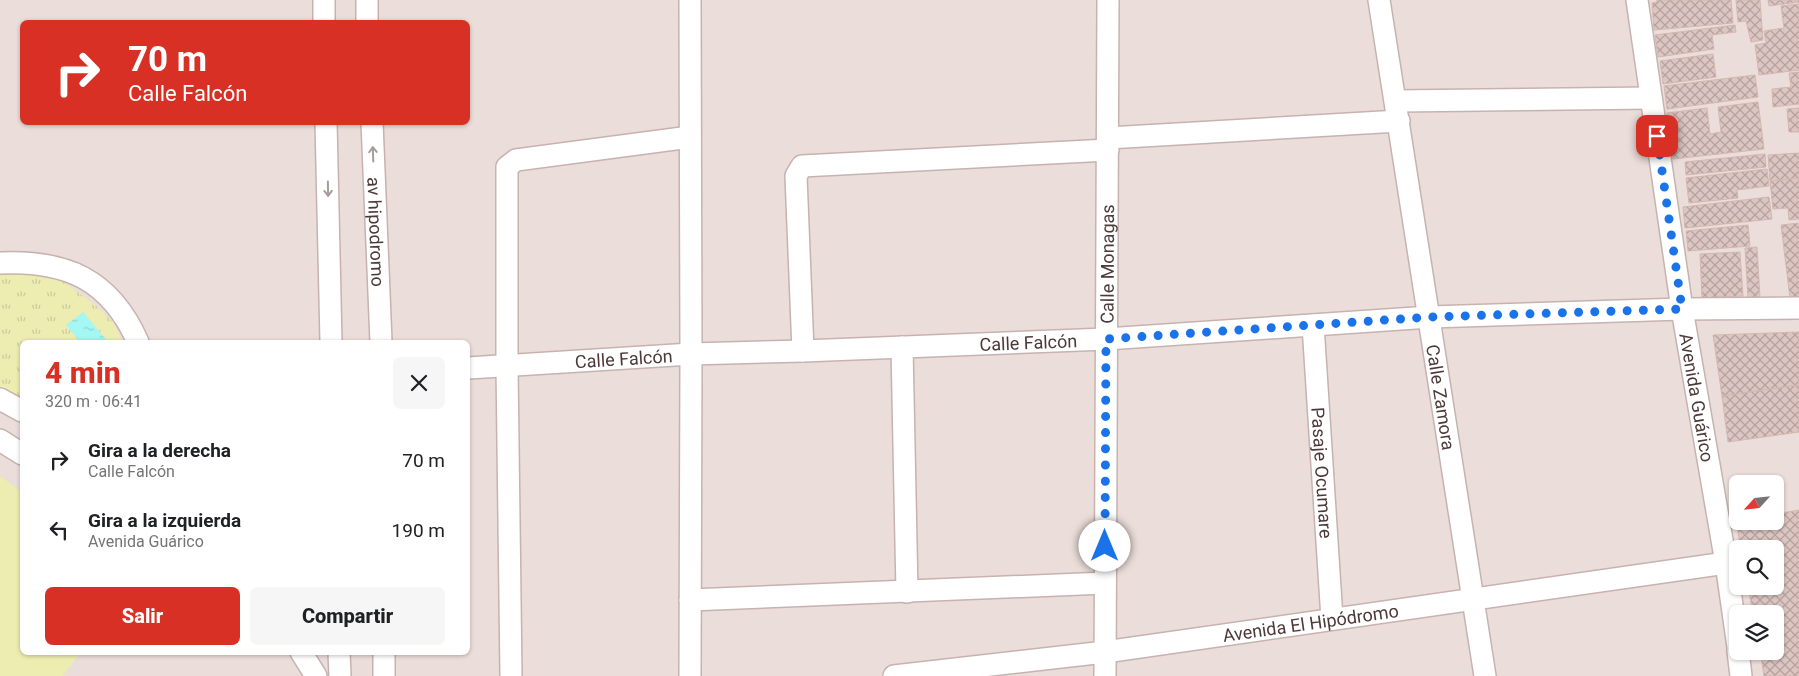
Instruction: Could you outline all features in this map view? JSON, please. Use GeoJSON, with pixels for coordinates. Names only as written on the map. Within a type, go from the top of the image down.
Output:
{"type":"FeatureCollection","features":[{"type":"Feature","properties":{"kind":"street"},"geometry":{"type":"LineString","coordinates":[[324,0],[324,20]]}},
{"type":"Feature","properties":{"kind":"street"},"geometry":{"type":"LineString","coordinates":[[366,0],[368,20]]}},
{"type":"Feature","properties":{"kind":"street"},"geometry":{"type":"LineString","coordinates":[[690,0],[690,676]]}},
{"type":"Feature","properties":{"kind":"street","name":"Calle Monagas"},"geometry":{"type":"LineString","coordinates":[[1104,676],[1108,0]]}},
{"type":"Feature","properties":{"kind":"street","name":"Calle Zamora"},"geometry":{"type":"LineString","coordinates":[[1379,0],[1485,676]]}},
{"type":"Feature","properties":{"kind":"street","name":"Avenida Guárico"},"geometry":{"type":"LineString","coordinates":[[1637,0],[1682,309],[1732,605]]}},
{"type":"Feature","properties":{"kind":"street"},"geometry":{"type":"LineString","coordinates":[[803,351],[796,176],[802,166],[1108,144],[1397,111],[1651,98]]}},
{"type":"Feature","properties":{"kind":"street"},"geometry":{"type":"LineString","coordinates":[[326,125],[331,340]]}},
{"type":"Feature","properties":{"kind":"street","name":"av hipodromo"},"geometry":{"type":"LineString","coordinates":[[372,125],[381,340]]}},
{"type":"Feature","properties":{"kind":"street"},"geometry":{"type":"LineString","coordinates":[[511,676],[507,366],[507,166],[516,160],[690,137]]}},
{"type":"Feature","properties":{"kind":"street"},"geometry":{"type":"LineString","coordinates":[[0,263],[34,262],[69,271],[85,279],[113,302],[137,340]]}},
{"type":"Feature","properties":{"kind":"street","name":"Calle Falcón"},"geometry":{"type":"LineString","coordinates":[[470,368],[691,354],[1106,339],[1430,317],[1682,309],[1799,308]]}},
{"type":"Feature","properties":{"kind":"street","name":"Pasaje Ocumare"},"geometry":{"type":"LineString","coordinates":[[1313,325],[1332,619]]}},
{"type":"Feature","properties":{"kind":"street"},"geometry":{"type":"LineString","coordinates":[[902,347],[907,592]]}},
{"type":"Feature","properties":{"kind":"street"},"geometry":{"type":"LineString","coordinates":[[0,399],[20,410]]}},
{"type":"Feature","properties":{"kind":"street"},"geometry":{"type":"LineString","coordinates":[[0,440],[20,453]]}},
{"type":"Feature","properties":{"kind":"street","name":"Avenida El Hipódromo"},"geometry":{"type":"LineString","coordinates":[[894,676],[1105,652],[1726,563]]}},
{"type":"Feature","properties":{"kind":"street"},"geometry":{"type":"LineString","coordinates":[[690,600],[1105,583]]}},
{"type":"Feature","properties":{"kind":"street"},"geometry":{"type":"LineString","coordinates":[[303,655],[316,676]]}},
{"type":"Feature","properties":{"kind":"street"},"geometry":{"type":"LineString","coordinates":[[339,655],[340,676]]}},
{"type":"Feature","properties":{"kind":"street"},"geometry":{"type":"LineString","coordinates":[[384,655],[384,676]]}},
{"type":"Feature","properties":{"kind":"street"},"geometry":{"type":"LineString","coordinates":[[1739,660],[1741,676]]}},
{"type":"Feature","properties":{"kind":"shaded area"},"geometry":{"type":"Polygon","coordinates":[[[0,0],[1799,0],[1799,676],[0,676],[0,0]]]}},
{"type":"Feature","properties":{"kind":"green space"},"geometry":{"type":"Polygon","coordinates":[[[0,268],[41,273],[65,283],[94,304],[114,323],[121,340],[20,340],[20,399],[0,388],[0,268]]]}},
{"type":"Feature","properties":{"kind":"green space"},"geometry":{"type":"Polygon","coordinates":[[[0,476],[20,491],[20,655],[79,655],[63,676],[0,676],[0,476]]]}},
{"type":"Feature","properties":{"kind":"water"},"geometry":{"type":"Polygon","coordinates":[[[83,312],[106,340],[78,340],[66,325],[83,312]]]}},
{"type":"Feature","properties":{"kind":"building"},"geometry":{"type":"Polygon","coordinates":[[[1657,0],[1731,0],[1733,23],[1654,30],[1652,3],[1657,2],[1657,0]]]}},
{"type":"Feature","properties":{"kind":"building"},"geometry":{"type":"Polygon","coordinates":[[[1736,0],[1760,0],[1763,40],[1751,42],[1746,21],[1738,22],[1736,0]]]}},
{"type":"Feature","properties":{"kind":"building"},"geometry":{"type":"Polygon","coordinates":[[[1768,0],[1799,0],[1799,2],[1769,6],[1768,0]]]}},
{"type":"Feature","properties":{"kind":"building"},"geometry":{"type":"Polygon","coordinates":[[[1799,4],[1799,70],[1759,75],[1755,45],[1766,43],[1764,31],[1784,28],[1781,6],[1799,4]]]}},
{"type":"Feature","properties":{"kind":"building"},"geometry":{"type":"Polygon","coordinates":[[[1735,25],[1736,32],[1712,35],[1714,49],[1658,57],[1655,35],[1735,25]]]}},
{"type":"Feature","properties":{"kind":"building"},"geometry":{"type":"Polygon","coordinates":[[[1713,54],[1716,77],[1663,84],[1660,61],[1713,54]]]}},
{"type":"Feature","properties":{"kind":"building"},"geometry":{"type":"Polygon","coordinates":[[[1799,72],[1799,104],[1773,107],[1772,89],[1791,87],[1789,73],[1799,72]]]}},
{"type":"Feature","properties":{"kind":"building"},"geometry":{"type":"Polygon","coordinates":[[[1755,75],[1758,97],[1667,109],[1664,86],[1755,75]]]}},
{"type":"Feature","properties":{"kind":"building"},"geometry":{"type":"Polygon","coordinates":[[[1758,102],[1764,149],[1673,159],[1667,113],[1707,108],[1710,134],[1721,132],[1718,107],[1758,102]]]}},
{"type":"Feature","properties":{"kind":"building"},"geometry":{"type":"Polygon","coordinates":[[[1799,108],[1799,132],[1789,132],[1787,109],[1799,108]]]}},
{"type":"Feature","properties":{"kind":"building"},"geometry":{"type":"Polygon","coordinates":[[[1799,153],[1799,178],[1770,181],[1768,155],[1799,153]]]}},
{"type":"Feature","properties":{"kind":"building"},"geometry":{"type":"Polygon","coordinates":[[[1765,154],[1766,167],[1686,175],[1685,162],[1765,154]]]}},
{"type":"Feature","properties":{"kind":"building"},"geometry":{"type":"Polygon","coordinates":[[[1767,169],[1769,186],[1737,190],[1738,198],[1689,203],[1686,178],[1767,169]]]}},
{"type":"Feature","properties":{"kind":"building"},"geometry":{"type":"Polygon","coordinates":[[[1799,178],[1799,219],[1789,220],[1788,208],[1773,209],[1770,181],[1799,178]]]}},
{"type":"Feature","properties":{"kind":"building"},"geometry":{"type":"Polygon","coordinates":[[[1769,197],[1772,219],[1685,228],[1683,207],[1769,197]]]}},
{"type":"Feature","properties":{"kind":"building"},"geometry":{"type":"Polygon","coordinates":[[[1799,223],[1799,297],[1790,298],[1781,225],[1799,223]]]}},
{"type":"Feature","properties":{"kind":"building"},"geometry":{"type":"Polygon","coordinates":[[[1748,225],[1750,246],[1688,251],[1686,231],[1748,225]]]}},
{"type":"Feature","properties":{"kind":"building"},"geometry":{"type":"Polygon","coordinates":[[[1757,247],[1760,297],[1748,298],[1745,248],[1757,247]]]}},
{"type":"Feature","properties":{"kind":"building"},"geometry":{"type":"Polygon","coordinates":[[[1740,252],[1743,296],[1702,298],[1700,254],[1740,252]]]}},
{"type":"Feature","properties":{"kind":"building"},"geometry":{"type":"Polygon","coordinates":[[[1799,332],[1799,385],[1722,396],[1713,335],[1799,332]]]}},
{"type":"Feature","properties":{"kind":"building"},"geometry":{"type":"Polygon","coordinates":[[[1799,385],[1799,432],[1728,442],[1722,396],[1799,385]]]}},
{"type":"Feature","properties":{"kind":"building"},"geometry":{"type":"Polygon","coordinates":[[[1799,510],[1799,676],[1764,676],[1761,660],[1784,660],[1784,605],[1751,605],[1750,595],[1784,595],[1784,540],[1739,540],[1738,530],[1784,530],[1784,512],[1799,510]]]}},
{"type":"Feature","properties":{"kind":"route"},"geometry":{"type":"LineString","coordinates":[[1105,546],[1106,339],[1430,317],[1682,309],[1657,136]]}}]}
